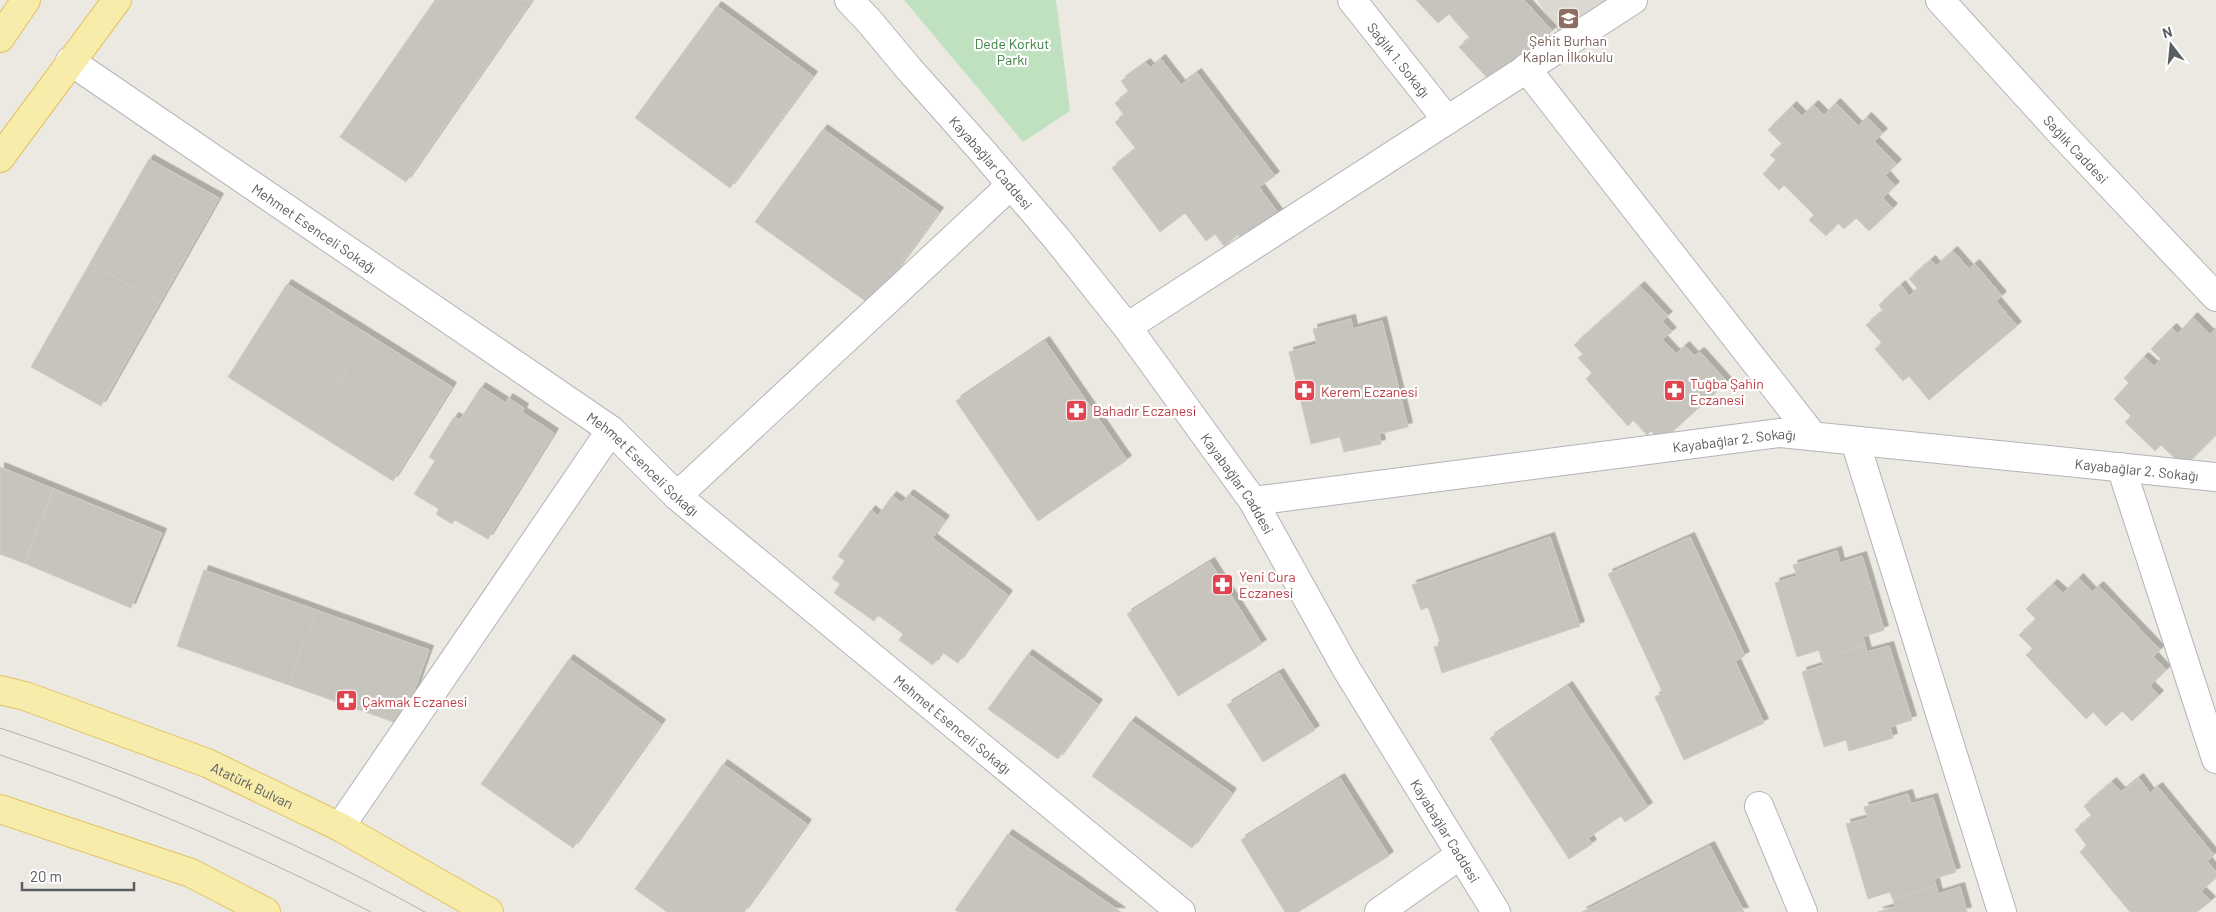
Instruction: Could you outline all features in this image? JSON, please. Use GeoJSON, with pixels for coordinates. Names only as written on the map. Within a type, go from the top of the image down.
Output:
{"type":"FeatureCollection","features":[{"type":"Feature","properties":{"kind":"main road"},"geometry":{"type":"LineString","coordinates":[[0,38],[26,0]]}},
{"type":"Feature","properties":{"kind":"main road"},"geometry":{"type":"LineString","coordinates":[[0,158],[117,0]]}},
{"type":"Feature","properties":{"kind":"main road","name":"Atatürk Bulvarı"},"geometry":{"type":"LineString","coordinates":[[0,690],[24,696],[207,762],[340,827],[489,912]]}},
{"type":"Feature","properties":{"kind":"main road"},"geometry":{"type":"LineString","coordinates":[[0,810],[190,873],[266,912]]}},
{"type":"Feature","properties":{"kind":"street","name":"Kayabağlar Caddesi"},"geometry":{"type":"LineString","coordinates":[[849,0],[870,21],[909,70],[1011,185],[1127,327],[1253,501],[1347,670],[1496,912]]}},
{"type":"Feature","properties":{"kind":"street","name":"Sağlık 1. Sokağı"},"geometry":{"type":"LineString","coordinates":[[1352,0],[1447,120]]}},
{"type":"Feature","properties":{"kind":"street"},"geometry":{"type":"LineString","coordinates":[[1127,327],[1633,0]]}},
{"type":"Feature","properties":{"kind":"street","name":"Sağlık Caddesi"},"geometry":{"type":"LineString","coordinates":[[1940,0],[2062,134],[2216,297]]}},
{"type":"Feature","properties":{"kind":"street","name":"Mehmet Esenceli Sokağı"},"geometry":{"type":"LineString","coordinates":[[70,61],[611,430],[677,496],[1181,912]]}},
{"type":"Feature","properties":{"kind":"street"},"geometry":{"type":"LineString","coordinates":[[1526,68],[1813,436]]}},
{"type":"Feature","properties":{"kind":"street"},"geometry":{"type":"LineString","coordinates":[[677,496],[1011,185]]}},
{"type":"Feature","properties":{"kind":"street"},"geometry":{"type":"LineString","coordinates":[[340,827],[611,430]]}},
{"type":"Feature","properties":{"kind":"street","name":"Kayabağlar 2. Sokağı"},"geometry":{"type":"LineString","coordinates":[[1253,501],[1780,433],[2216,477]]}},
{"type":"Feature","properties":{"kind":"street"},"geometry":{"type":"LineString","coordinates":[[1855,441],[2002,912]]}},
{"type":"Feature","properties":{"kind":"street"},"geometry":{"type":"LineString","coordinates":[[2121,467],[2205,691],[2216,759]]}},
{"type":"Feature","properties":{"kind":"street"},"geometry":{"type":"LineString","coordinates":[[1758,806],[1803,912]]}},
{"type":"Feature","properties":{"kind":"street"},"geometry":{"type":"LineString","coordinates":[[1379,912],[1460,855]]}},
{"type":"Feature","properties":{"kind":"shaded area","name":"Şehit Burhan Kaplan İlkokulu"},"geometry":{"type":"Polygon","coordinates":[[[1537,0],[1614,0],[1560,35],[1537,0]]]}},
{"type":"Feature","properties":{"kind":"green space","name":"Dede Korkut Parkı"},"geometry":{"type":"Polygon","coordinates":[[[904,0],[1056,0],[1070,111],[1023,142],[904,0]]]}},
{"type":"Feature","properties":{"kind":"building"},"geometry":{"type":"Polygon","coordinates":[[[435,0],[532,0],[406,182],[340,137],[435,0]]]}},
{"type":"Feature","properties":{"kind":"building"},"geometry":{"type":"Polygon","coordinates":[[[1416,0],[1524,0],[1552,31],[1493,84],[1459,47],[1470,38],[1449,14],[1438,23],[1416,0]]]}},
{"type":"Feature","properties":{"kind":"building"},"geometry":{"type":"Polygon","coordinates":[[[717,6],[813,76],[730,188],[635,118],[717,6]]]}},
{"type":"Feature","properties":{"kind":"building"},"geometry":{"type":"Polygon","coordinates":[[[1161,59],[1181,85],[1197,73],[1275,176],[1259,187],[1278,213],[1247,246],[1238,235],[1224,246],[1215,234],[1206,241],[1185,213],[1160,232],[1112,168],[1136,149],[1115,122],[1124,115],[1115,103],[1129,92],[1121,81],[1146,63],[1150,68],[1161,59]]]}},
{"type":"Feature","properties":{"kind":"building"},"geometry":{"type":"Polygon","coordinates":[[[1836,103],[1858,126],[1867,117],[1883,133],[1874,141],[1897,164],[1885,175],[1895,186],[1883,198],[1893,208],[1869,231],[1856,218],[1844,229],[1838,223],[1826,236],[1809,220],[1814,215],[1784,185],[1779,190],[1763,174],[1776,160],[1770,155],[1782,144],[1768,130],[1792,106],[1802,116],[1814,105],[1824,115],[1836,103]]]}},
{"type":"Feature","properties":{"kind":"building"},"geometry":{"type":"Polygon","coordinates":[[[823,129],[939,212],[871,305],[755,222],[823,129]]]}},
{"type":"Feature","properties":{"kind":"building"},"geometry":{"type":"Polygon","coordinates":[[[149,159],[219,198],[160,302],[90,263],[149,159]]]}},
{"type":"Feature","properties":{"kind":"building"},"geometry":{"type":"Polygon","coordinates":[[[1953,251],[1969,269],[1975,264],[2002,296],[1996,301],[2017,326],[1929,400],[1909,376],[1903,381],[1875,349],[1882,343],[1866,325],[1883,311],[1879,305],[1901,285],[1909,296],[1918,289],[1909,279],[1931,260],[1936,266],[1953,251]]]}},
{"type":"Feature","properties":{"kind":"building"},"geometry":{"type":"Polygon","coordinates":[[[90,263],[160,302],[101,406],[31,367],[90,263]]]}},
{"type":"Feature","properties":{"kind":"building"},"geometry":{"type":"Polygon","coordinates":[[[287,284],[369,335],[310,429],[228,377],[287,284]]]}},
{"type":"Feature","properties":{"kind":"building"},"geometry":{"type":"Polygon","coordinates":[[[1640,286],[1668,316],[1662,321],[1672,332],[1662,339],[1676,354],[1685,346],[1694,356],[1700,352],[1727,382],[1661,442],[1651,431],[1647,435],[1633,420],[1628,426],[1586,379],[1592,373],[1578,358],[1583,354],[1574,345],[1640,286]]]}},
{"type":"Feature","properties":{"kind":"building"},"geometry":{"type":"Polygon","coordinates":[[[2193,317],[2210,334],[2216,328],[2216,435],[2184,467],[2161,445],[2155,451],[2125,422],[2131,416],[2114,399],[2129,383],[2124,378],[2144,357],[2154,366],[2161,359],[2151,349],[2172,328],[2178,334],[2193,317]]]}},
{"type":"Feature","properties":{"kind":"building"},"geometry":{"type":"Polygon","coordinates":[[[1351,319],[1353,329],[1382,321],[1408,427],[1379,434],[1381,444],[1344,452],[1340,437],[1311,444],[1289,352],[1317,344],[1313,329],[1351,319]]]}},
{"type":"Feature","properties":{"kind":"building"},"geometry":{"type":"Polygon","coordinates":[[[369,335],[452,387],[393,481],[310,429],[369,335]]]}},
{"type":"Feature","properties":{"kind":"building"},"geometry":{"type":"Polygon","coordinates":[[[1045,341],[1127,460],[1038,521],[956,401],[1045,341]]]}},
{"type":"Feature","properties":{"kind":"building"},"geometry":{"type":"Polygon","coordinates":[[[481,387],[506,403],[508,398],[524,408],[522,412],[554,433],[488,539],[455,520],[452,524],[436,514],[439,509],[414,494],[435,461],[429,457],[454,417],[460,420],[481,387]]]}},
{"type":"Feature","properties":{"kind":"building"},"geometry":{"type":"Polygon","coordinates":[[[0,467],[54,489],[24,563],[0,554],[0,467]]]}},
{"type":"Feature","properties":{"kind":"building"},"geometry":{"type":"Polygon","coordinates":[[[54,489],[162,533],[131,608],[24,563],[54,489]]]}},
{"type":"Feature","properties":{"kind":"building"},"geometry":{"type":"Polygon","coordinates":[[[909,494],[945,520],[932,538],[1008,595],[958,663],[942,652],[933,665],[899,640],[903,634],[878,615],[874,621],[834,593],[840,584],[832,578],[845,561],[838,556],[871,510],[878,516],[892,496],[902,503],[909,494]]]}},
{"type":"Feature","properties":{"kind":"building"},"geometry":{"type":"Polygon","coordinates":[[[1550,537],[1580,626],[1442,673],[1434,647],[1441,645],[1428,607],[1421,610],[1412,585],[1550,537]]]}},
{"type":"Feature","properties":{"kind":"building"},"geometry":{"type":"Polygon","coordinates":[[[1690,537],[1745,656],[1735,661],[1764,723],[1684,760],[1655,697],[1663,693],[1608,574],[1690,537]]]}},
{"type":"Feature","properties":{"kind":"building"},"geometry":{"type":"Polygon","coordinates":[[[1837,551],[1840,563],[1862,556],[1884,630],[1863,637],[1865,645],[1821,658],[1819,650],[1797,657],[1775,583],[1797,576],[1793,565],[1837,551]]]}},
{"type":"Feature","properties":{"kind":"building"},"geometry":{"type":"Polygon","coordinates":[[[1210,562],[1262,644],[1178,696],[1127,614],[1210,562]]]}},
{"type":"Feature","properties":{"kind":"building"},"geometry":{"type":"Polygon","coordinates":[[[204,570],[316,610],[289,685],[177,646],[204,570]]]}},
{"type":"Feature","properties":{"kind":"building"},"geometry":{"type":"Polygon","coordinates":[[[2079,578],[2092,592],[2099,586],[2160,650],[2153,656],[2166,670],[2150,686],[2159,695],[2132,721],[2122,711],[2106,726],[2093,712],[2086,719],[2026,655],[2033,649],[2019,635],[2036,619],[2026,609],[2053,584],[2063,593],[2079,578]]]}},
{"type":"Feature","properties":{"kind":"building"},"geometry":{"type":"Polygon","coordinates":[[[316,610],[429,650],[402,725],[289,685],[316,610]]]}},
{"type":"Feature","properties":{"kind":"building"},"geometry":{"type":"Polygon","coordinates":[[[1865,645],[1867,652],[1889,646],[1912,720],[1890,727],[1893,738],[1849,751],[1846,740],[1824,747],[1802,672],[1824,665],[1821,658],[1865,645]]]}},
{"type":"Feature","properties":{"kind":"building"},"geometry":{"type":"Polygon","coordinates":[[[1028,654],[1098,704],[1058,759],[988,709],[1028,654]]]}},
{"type":"Feature","properties":{"kind":"building"},"geometry":{"type":"Polygon","coordinates":[[[569,659],[661,724],[573,848],[481,784],[569,659]]]}},
{"type":"Feature","properties":{"kind":"building"},"geometry":{"type":"Polygon","coordinates":[[[1279,673],[1315,730],[1263,762],[1227,705],[1279,673]]]}},
{"type":"Feature","properties":{"kind":"building"},"geometry":{"type":"Polygon","coordinates":[[[1568,686],[1648,807],[1625,822],[1621,816],[1588,838],[1592,844],[1569,859],[1490,738],[1568,686]]]}},
{"type":"Feature","properties":{"kind":"building"},"geometry":{"type":"Polygon","coordinates":[[[1131,721],[1232,793],[1192,848],[1092,776],[1131,721]]]}},
{"type":"Feature","properties":{"kind":"building"},"geometry":{"type":"Polygon","coordinates":[[[723,764],[807,824],[744,912],[667,912],[635,889],[723,764]]]}},
{"type":"Feature","properties":{"kind":"building"},"geometry":{"type":"Polygon","coordinates":[[[1340,778],[1389,856],[1298,912],[1285,912],[1241,840],[1340,778]]]}},
{"type":"Feature","properties":{"kind":"building"},"geometry":{"type":"Polygon","coordinates":[[[2139,778],[2150,793],[2158,787],[2214,855],[2207,861],[2216,872],[2216,878],[2201,891],[2211,901],[2197,912],[2130,912],[2080,852],[2087,846],[2075,830],[2092,816],[2084,806],[2112,782],[2121,792],[2139,778]]]}},
{"type":"Feature","properties":{"kind":"building"},"geometry":{"type":"Polygon","coordinates":[[[1908,794],[1911,804],[1933,798],[1956,872],[1934,879],[1936,886],[1893,900],[1890,892],[1868,899],[1846,824],[1868,818],[1864,807],[1908,794]]]}},
{"type":"Feature","properties":{"kind":"building"},"geometry":{"type":"Polygon","coordinates":[[[1008,834],[1121,912],[959,912],[955,910],[1008,834]]]}},
{"type":"Feature","properties":{"kind":"building"},"geometry":{"type":"Polygon","coordinates":[[[1710,846],[1744,912],[1582,912],[1710,846]]]}},
{"type":"Feature","properties":{"kind":"building"},"geometry":{"type":"Polygon","coordinates":[[[1936,886],[1938,894],[1960,887],[1967,912],[1878,912],[1895,907],[1893,900],[1936,886]]]}},
{"type":"Feature","properties":{"kind":"tram line"},"geometry":{"type":"LineString","coordinates":[[0,728],[109,767],[217,810],[322,858],[425,912]]}},
{"type":"Feature","properties":{"kind":"tram line"},"geometry":{"type":"LineString","coordinates":[[0,755],[142,807],[235,847],[371,912]]}},
{"type":"Feature","properties":{"kind":"place","name":"Şehit Burhan Kaplan İlkokulu"},"geometry":{"type":"Point","coordinates":[1568,18]}},
{"type":"Feature","properties":{"kind":"place","name":"Kerem Eczanesi"},"geometry":{"type":"Point","coordinates":[1305,391]}},
{"type":"Feature","properties":{"kind":"place","name":"Tuğba Şahin Eczanesi"},"geometry":{"type":"Point","coordinates":[1674,391]}},
{"type":"Feature","properties":{"kind":"place","name":"Bahadır Eczanesi"},"geometry":{"type":"Point","coordinates":[1077,410]}},
{"type":"Feature","properties":{"kind":"place","name":"Yeni Cura Eczanesi"},"geometry":{"type":"Point","coordinates":[1223,584]}},
{"type":"Feature","properties":{"kind":"place","name":"Çakmak Eczanesi"},"geometry":{"type":"Point","coordinates":[346,701]}}]}
